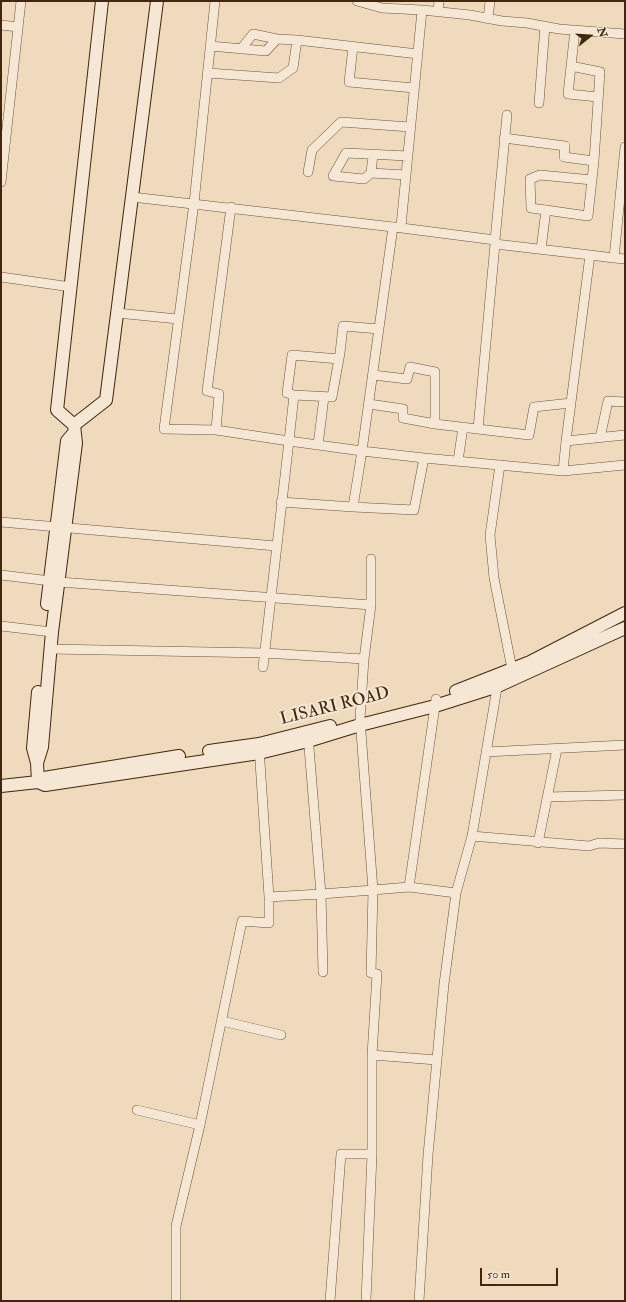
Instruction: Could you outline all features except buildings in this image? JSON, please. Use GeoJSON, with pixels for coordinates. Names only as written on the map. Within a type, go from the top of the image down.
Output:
{"type":"FeatureCollection","features":[{"type":"Feature","properties":{"kind":"street"},"geometry":{"type":"LineString","coordinates":[[1,182],[3,139],[21,1]]}},
{"type":"Feature","properties":{"kind":"street"},"geometry":{"type":"LineString","coordinates":[[38,782],[37,763],[42,747],[41,709],[48,631],[70,455],[76,443],[74,430],[57,410],[102,1]]}},
{"type":"Feature","properties":{"kind":"street"},"geometry":{"type":"LineString","coordinates":[[74,430],[106,400],[157,1]]}},
{"type":"Feature","properties":{"kind":"street"},"geometry":{"type":"LineString","coordinates":[[215,1],[194,203],[164,429],[216,430],[318,445],[424,458],[563,472],[625,465]]}},
{"type":"Feature","properties":{"kind":"street"},"geometry":{"type":"LineString","coordinates":[[357,1],[382,8],[422,10],[575,30],[625,34]]}},
{"type":"Feature","properties":{"kind":"street"},"geometry":{"type":"LineString","coordinates":[[438,12],[439,1]]}},
{"type":"Feature","properties":{"kind":"street"},"geometry":{"type":"LineString","coordinates":[[488,19],[490,1]]}},
{"type":"Feature","properties":{"kind":"street"},"geometry":{"type":"LineString","coordinates":[[353,507],[379,329],[406,175],[422,10]]}},
{"type":"Feature","properties":{"kind":"street"},"geometry":{"type":"LineString","coordinates":[[1,25],[18,27]]}},
{"type":"Feature","properties":{"kind":"street"},"geometry":{"type":"LineString","coordinates":[[539,103],[545,26]]}},
{"type":"Feature","properties":{"kind":"street"},"geometry":{"type":"LineString","coordinates":[[575,30],[568,94],[598,97]]}},
{"type":"Feature","properties":{"kind":"street"},"geometry":{"type":"LineString","coordinates":[[240,49],[253,34],[277,39],[418,54]]}},
{"type":"Feature","properties":{"kind":"street"},"geometry":{"type":"LineString","coordinates":[[210,46],[266,51],[277,39]]}},
{"type":"Feature","properties":{"kind":"street"},"geometry":{"type":"LineString","coordinates":[[208,73],[279,78],[293,68],[297,40]]}},
{"type":"Feature","properties":{"kind":"street"},"geometry":{"type":"LineString","coordinates":[[353,47],[349,82],[414,88]]}},
{"type":"Feature","properties":{"kind":"street"},"geometry":{"type":"LineString","coordinates":[[571,66],[600,72],[594,161],[592,180],[588,216],[531,208],[530,179],[540,175],[592,180]]}},
{"type":"Feature","properties":{"kind":"street"},"geometry":{"type":"LineString","coordinates":[[478,429],[507,116]]}},
{"type":"Feature","properties":{"kind":"street"},"geometry":{"type":"LineString","coordinates":[[308,172],[312,150],[341,122],[410,127]]}},
{"type":"Feature","properties":{"kind":"street"},"geometry":{"type":"LineString","coordinates":[[504,138],[565,146],[564,157],[594,161]]}},
{"type":"Feature","properties":{"kind":"street"},"geometry":{"type":"LineString","coordinates":[[614,258],[625,147]]}},
{"type":"Feature","properties":{"kind":"street"},"geometry":{"type":"LineString","coordinates":[[373,154],[371,173],[364,179],[333,176],[346,153],[373,154],[408,156]]}},
{"type":"Feature","properties":{"kind":"street"},"geometry":{"type":"LineString","coordinates":[[371,173],[406,175]]}},
{"type":"Feature","properties":{"kind":"street"},"geometry":{"type":"LineString","coordinates":[[132,197],[397,226],[541,249],[625,259]]}},
{"type":"Feature","properties":{"kind":"street"},"geometry":{"type":"LineString","coordinates":[[216,430],[219,394],[207,391],[231,207]]}},
{"type":"Feature","properties":{"kind":"street"},"geometry":{"type":"LineString","coordinates":[[541,249],[546,210]]}},
{"type":"Feature","properties":{"kind":"street"},"geometry":{"type":"LineString","coordinates":[[563,472],[590,255]]}},
{"type":"Feature","properties":{"kind":"street"},"geometry":{"type":"LineString","coordinates":[[1,277],[71,287]]}},
{"type":"Feature","properties":{"kind":"street"},"geometry":{"type":"LineString","coordinates":[[117,313],[178,319]]}},
{"type":"Feature","properties":{"kind":"street"},"geometry":{"type":"LineString","coordinates":[[339,359],[292,355],[287,393],[294,395],[332,398],[339,359],[343,326],[379,329]]}},
{"type":"Feature","properties":{"kind":"street"},"geometry":{"type":"LineString","coordinates":[[373,375],[407,379],[410,367],[436,372],[435,424]]}},
{"type":"Feature","properties":{"kind":"street"},"geometry":{"type":"LineString","coordinates":[[263,667],[294,395]]}},
{"type":"Feature","properties":{"kind":"street"},"geometry":{"type":"LineString","coordinates":[[318,445],[324,397]]}},
{"type":"Feature","properties":{"kind":"street"},"geometry":{"type":"LineString","coordinates":[[600,438],[608,401],[625,402]]}},
{"type":"Feature","properties":{"kind":"street"},"geometry":{"type":"LineString","coordinates":[[369,404],[403,409],[403,418],[435,424],[529,435],[534,407],[571,402]]}},
{"type":"Feature","properties":{"kind":"street"},"geometry":{"type":"LineString","coordinates":[[458,461],[463,427]]}},
{"type":"Feature","properties":{"kind":"street"},"geometry":{"type":"LineString","coordinates":[[566,442],[625,435]]}},
{"type":"Feature","properties":{"kind":"street"},"geometry":{"type":"LineString","coordinates":[[282,502],[414,510],[424,458]]}},
{"type":"Feature","properties":{"kind":"street"},"geometry":{"type":"LineString","coordinates":[[500,465],[490,535],[494,578],[512,669]]}},
{"type":"Feature","properties":{"kind":"street"},"geometry":{"type":"LineString","coordinates":[[1,522],[276,546]]}},
{"type":"Feature","properties":{"kind":"street"},"geometry":{"type":"LineString","coordinates":[[366,1301],[372,1154],[372,1055],[377,974],[371,973],[373,890],[360,722],[364,660],[371,605],[371,559]]}},
{"type":"Feature","properties":{"kind":"street"},"geometry":{"type":"LineString","coordinates":[[1,575],[54,582],[371,605]]}},
{"type":"Feature","properties":{"kind":"street","name":"LISARI ROAD"},"geometry":{"type":"LineString","coordinates":[[499,680],[512,669],[625,613]]}},
{"type":"Feature","properties":{"kind":"street"},"geometry":{"type":"LineString","coordinates":[[1,626],[48,631]]}},
{"type":"Feature","properties":{"kind":"street","name":"LISARI ROAD"},"geometry":{"type":"LineString","coordinates":[[1,786],[38,782],[45,785],[259,748],[308,737],[436,703],[499,680],[625,628]]}},
{"type":"Feature","properties":{"kind":"street"},"geometry":{"type":"LineString","coordinates":[[41,709],[50,649],[48,631]]}},
{"type":"Feature","properties":{"kind":"street"},"geometry":{"type":"LineString","coordinates":[[50,649],[264,653],[364,660]]}},
{"type":"Feature","properties":{"kind":"street"},"geometry":{"type":"LineString","coordinates":[[419,1301],[428,1155],[444,984],[456,892],[472,836],[499,680]]}},
{"type":"Feature","properties":{"kind":"street"},"geometry":{"type":"LineString","coordinates":[[409,887],[436,703]]}},
{"type":"Feature","properties":{"kind":"street"},"geometry":{"type":"LineString","coordinates":[[308,737],[321,894],[323,972]]}},
{"type":"Feature","properties":{"kind":"street"},"geometry":{"type":"LineString","coordinates":[[486,752],[625,745]]}},
{"type":"Feature","properties":{"kind":"street"},"geometry":{"type":"LineString","coordinates":[[176,1301],[176,1226],[200,1125],[242,922],[268,923],[269,897],[259,748]]}},
{"type":"Feature","properties":{"kind":"street"},"geometry":{"type":"LineString","coordinates":[[538,842],[556,749]]}},
{"type":"Feature","properties":{"kind":"street"},"geometry":{"type":"LineString","coordinates":[[547,797],[625,794]]}},
{"type":"Feature","properties":{"kind":"street"},"geometry":{"type":"LineString","coordinates":[[472,836],[589,846],[599,843],[625,844]]}},
{"type":"Feature","properties":{"kind":"street"},"geometry":{"type":"LineString","coordinates":[[269,897],[409,887],[456,892]]}},
{"type":"Feature","properties":{"kind":"street"},"geometry":{"type":"LineString","coordinates":[[222,1021],[281,1035]]}},
{"type":"Feature","properties":{"kind":"street"},"geometry":{"type":"LineString","coordinates":[[372,1055],[437,1060]]}},
{"type":"Feature","properties":{"kind":"street"},"geometry":{"type":"LineString","coordinates":[[137,1110],[200,1125]]}},
{"type":"Feature","properties":{"kind":"street"},"geometry":{"type":"LineString","coordinates":[[330,1301],[341,1154],[372,1154]]}}]}
